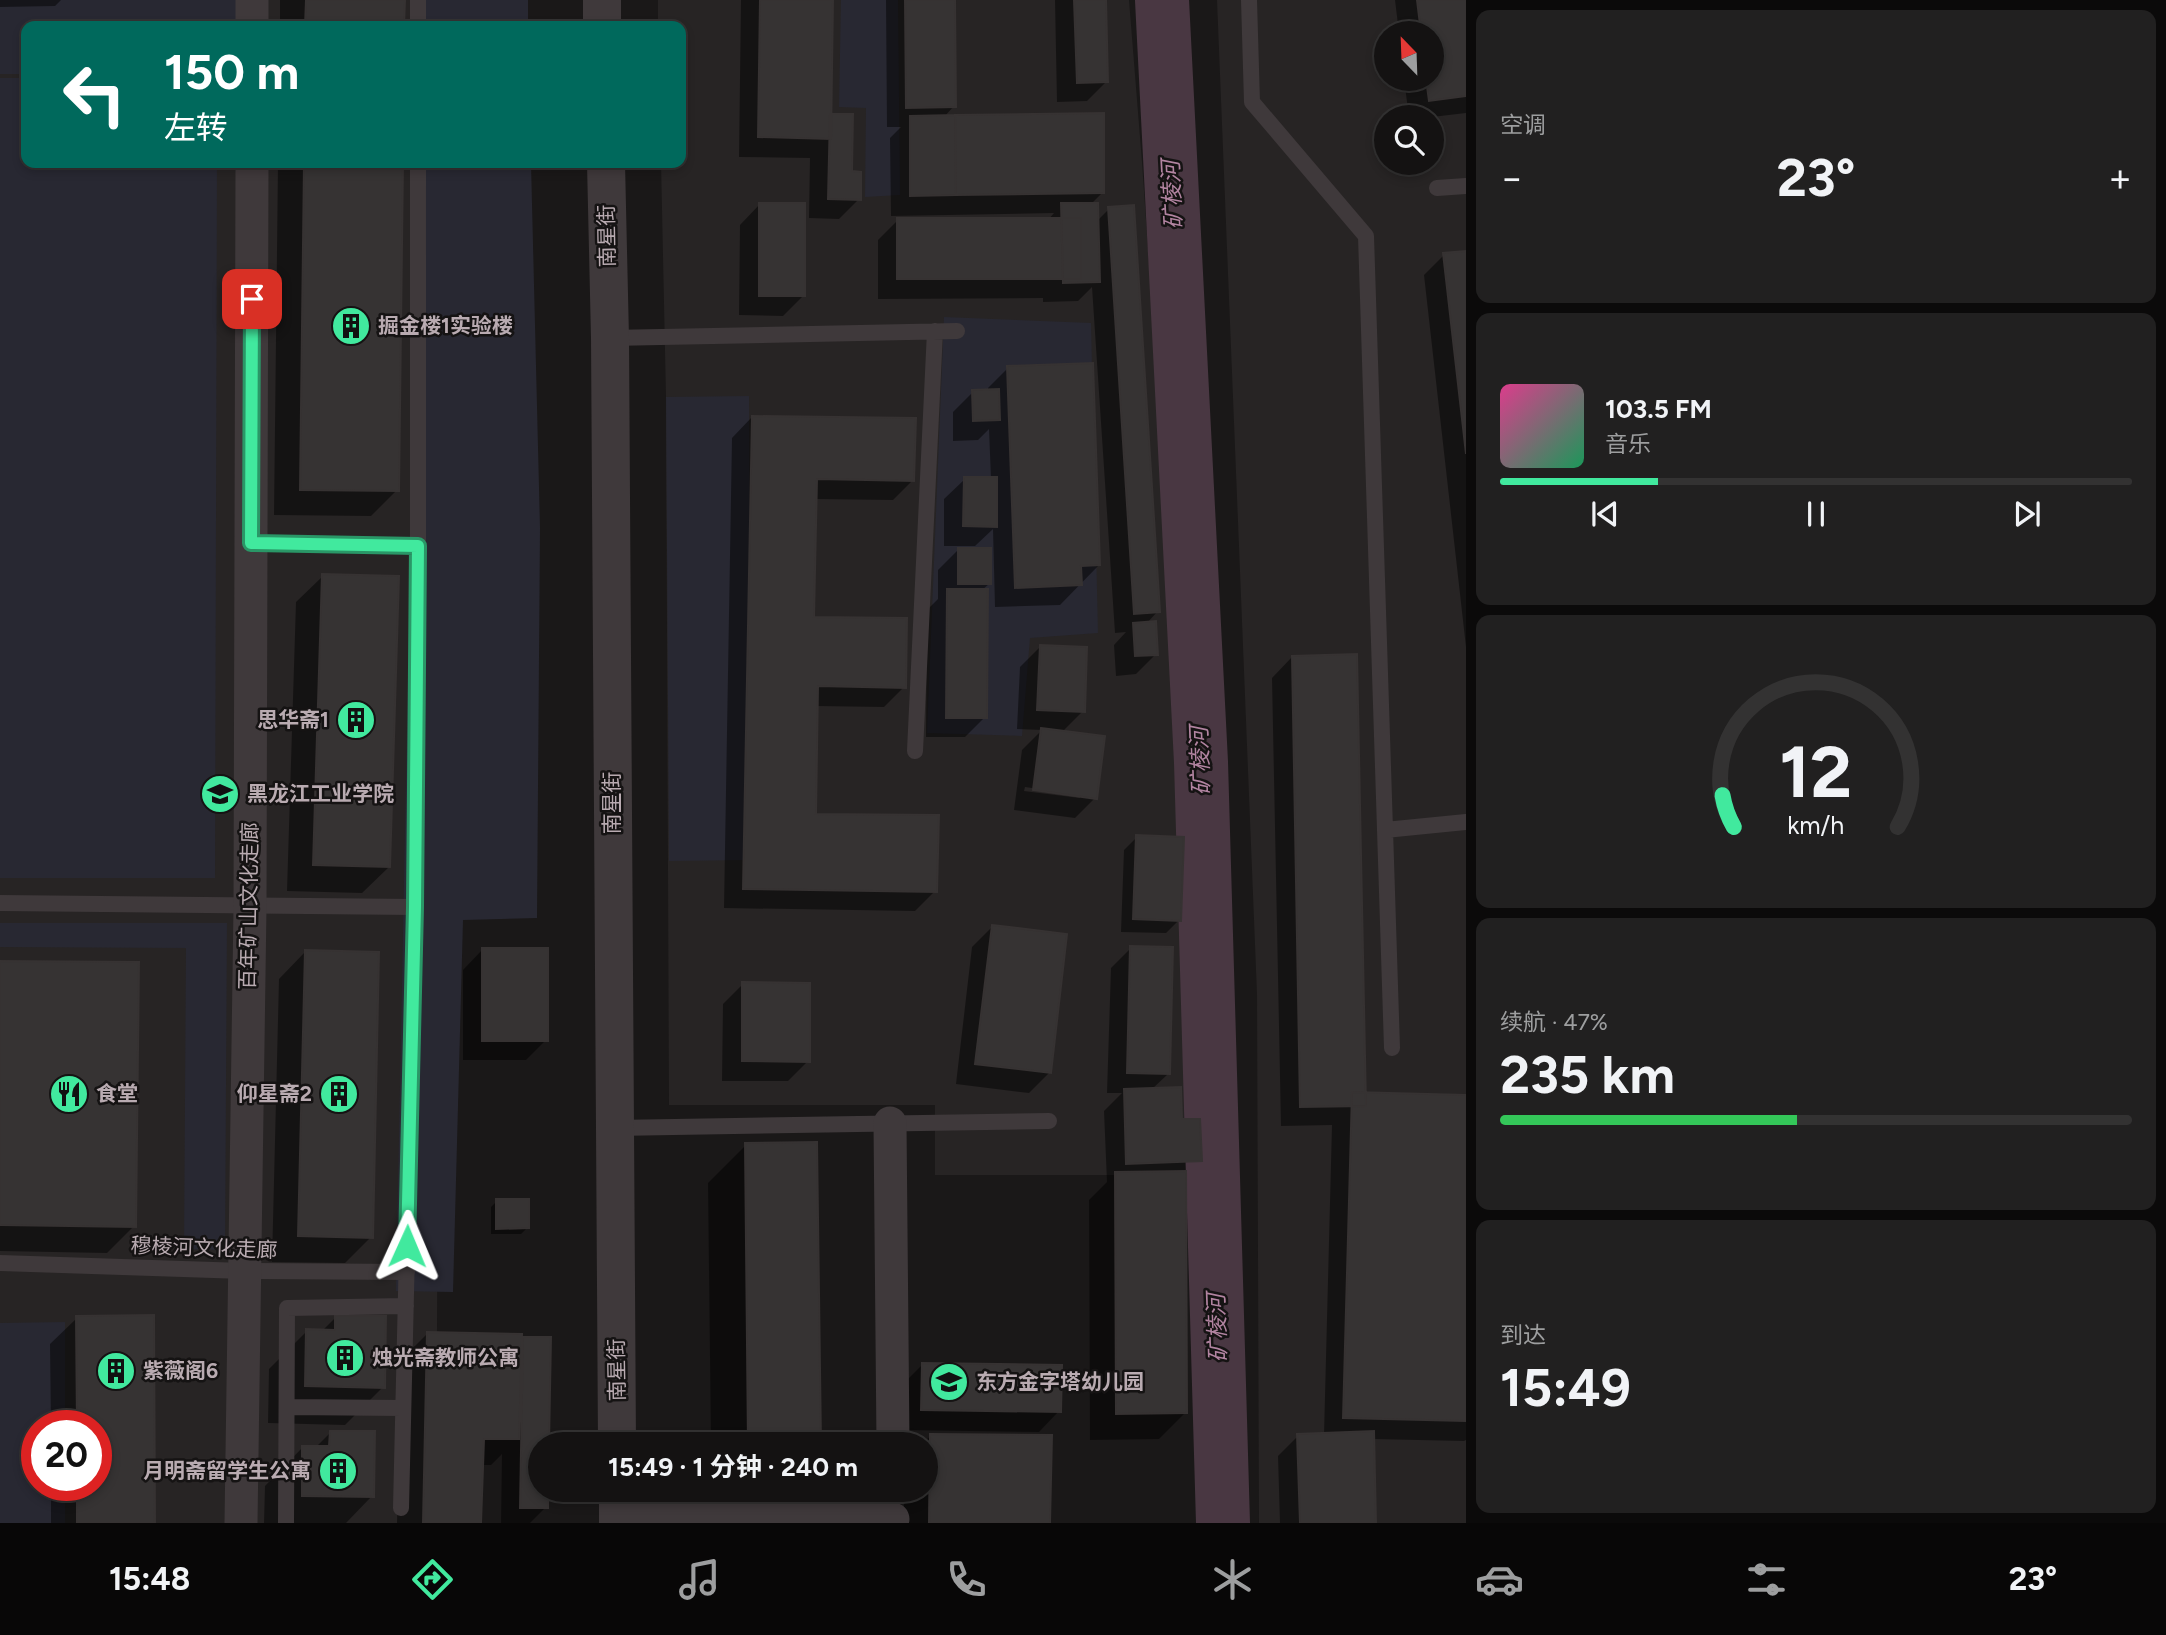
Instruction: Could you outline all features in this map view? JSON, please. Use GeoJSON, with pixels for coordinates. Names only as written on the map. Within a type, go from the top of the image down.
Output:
{"type":"FeatureCollection","features":[{"type":"Feature","properties":{"kind":"street"},"geometry":{"type":"LineString","coordinates":[[252,0],[252,21]]}},
{"type":"Feature","properties":{"kind":"street"},"geometry":{"type":"LineString","coordinates":[[602,0],[602,21]]}},
{"type":"Feature","properties":{"kind":"street","name":"百年矿山文化走廊"},"geometry":{"type":"LineString","coordinates":[[241,1523],[250,906],[252,168]]}},
{"type":"Feature","properties":{"kind":"street","name":"南星街"},"geometry":{"type":"LineString","coordinates":[[606,168],[610,338],[617,1432]]}},
{"type":"Feature","properties":{"kind":"street"},"geometry":{"type":"LineString","coordinates":[[890,1123],[892,1432]]}},
{"type":"Feature","properties":{"kind":"street"},"geometry":{"type":"LineString","coordinates":[[618,1511],[893,1510]]}},
{"type":"Feature","properties":{"kind":"lane"},"geometry":{"type":"LineString","coordinates":[[418,0],[418,21]]}},
{"type":"Feature","properties":{"kind":"lane"},"geometry":{"type":"LineString","coordinates":[[1249,0],[1252,102],[1366,236],[1392,1048]]}},
{"type":"Feature","properties":{"kind":"lane"},"geometry":{"type":"LineString","coordinates":[[401,1508],[415,907],[418,168]]}},
{"type":"Feature","properties":{"kind":"lane"},"geometry":{"type":"LineString","coordinates":[[1437,188],[1466,186]]}},
{"type":"Feature","properties":{"kind":"lane"},"geometry":{"type":"LineString","coordinates":[[915,751],[935,331]]}},
{"type":"Feature","properties":{"kind":"lane"},"geometry":{"type":"LineString","coordinates":[[610,338],[957,331]]}},
{"type":"Feature","properties":{"kind":"lane"},"geometry":{"type":"LineString","coordinates":[[251,543],[418,546]]}},
{"type":"Feature","properties":{"kind":"lane"},"geometry":{"type":"LineString","coordinates":[[1385,830],[1466,822]]}},
{"type":"Feature","properties":{"kind":"lane"},"geometry":{"type":"LineString","coordinates":[[0,903],[415,907]]}},
{"type":"Feature","properties":{"kind":"lane"},"geometry":{"type":"LineString","coordinates":[[614,1128],[1049,1121]]}},
{"type":"Feature","properties":{"kind":"lane","name":"穆棱河文化走廊"},"geometry":{"type":"LineString","coordinates":[[0,1262],[244,1271],[407,1272]]}},
{"type":"Feature","properties":{"kind":"lane"},"geometry":{"type":"LineString","coordinates":[[286,1522],[287,1308],[406,1306]]}},
{"type":"Feature","properties":{"kind":"lane"},"geometry":{"type":"LineString","coordinates":[[287,1407],[403,1408]]}},
{"type":"Feature","properties":{"kind":"shaded area","name":"黑龙江工业学院"},"geometry":{"type":"Polygon","coordinates":[[[0,0],[444,0],[444,21],[21,21],[21,168],[443,168],[436,1523],[0,1523],[0,0]]]}},
{"type":"Feature","properties":{"kind":"shaded area"},"geometry":{"type":"Polygon","coordinates":[[[0,0],[238,0],[239,21],[21,21],[21,74],[0,74],[0,0]]]}},
{"type":"Feature","properties":{"kind":"shaded area"},"geometry":{"type":"Polygon","coordinates":[[[421,0],[528,0],[528,21],[421,21],[421,0]]]}},
{"type":"Feature","properties":{"kind":"shaded area"},"geometry":{"type":"Polygon","coordinates":[[[658,0],[1129,0],[1199,990],[1202,1175],[935,1175],[935,1105],[669,1105],[666,397],[661,168],[686,168],[686,21],[658,21],[658,0]]]}},
{"type":"Feature","properties":{"kind":"shaded area"},"geometry":{"type":"Polygon","coordinates":[[[841,0],[898,0],[900,195],[865,197],[866,108],[839,107],[841,0]]]}},
{"type":"Feature","properties":{"kind":"shaded area"},"geometry":{"type":"Polygon","coordinates":[[[1217,0],[1466,0],[1466,1523],[1259,1523],[1257,994],[1217,0]]]}},
{"type":"Feature","properties":{"kind":"shaded area"},"geometry":{"type":"Polygon","coordinates":[[[0,78],[21,78],[21,168],[217,168],[215,878],[0,878],[0,78]]]}},
{"type":"Feature","properties":{"kind":"shaded area"},"geometry":{"type":"Polygon","coordinates":[[[418,168],[531,168],[540,528],[537,918],[463,920],[453,1292],[396,1291],[418,168]]]}},
{"type":"Feature","properties":{"kind":"shaded area"},"geometry":{"type":"Polygon","coordinates":[[[944,317],[1091,323],[1098,633],[1030,638],[1022,736],[927,733],[944,317]]]}},
{"type":"Feature","properties":{"kind":"shaded area"},"geometry":{"type":"Polygon","coordinates":[[[749,396],[751,860],[669,861],[666,397],[749,396]]]}},
{"type":"Feature","properties":{"kind":"shaded area"},"geometry":{"type":"Polygon","coordinates":[[[0,923],[227,923],[225,1250],[184,1249],[186,948],[0,947],[0,923]]]}},
{"type":"Feature","properties":{"kind":"shaded area"},"geometry":{"type":"Polygon","coordinates":[[[65,1322],[65,1410],[21,1410],[21,1501],[65,1501],[65,1523],[0,1523],[0,1323],[65,1322]]]}},
{"type":"Feature","properties":{"kind":"building"},"geometry":{"type":"Polygon","coordinates":[[[306,0],[405,0],[404,21],[305,21],[306,0]]]}},
{"type":"Feature","properties":{"kind":"building"},"geometry":{"type":"Polygon","coordinates":[[[760,0],[833,0],[831,139],[758,137],[760,0]]]}},
{"type":"Feature","properties":{"kind":"building"},"geometry":{"type":"Polygon","coordinates":[[[905,0],[955,0],[956,107],[906,108],[905,0]]]}},
{"type":"Feature","properties":{"kind":"building"},"geometry":{"type":"Polygon","coordinates":[[[1074,0],[1106,0],[1108,82],[1077,83],[1074,0]]]}},
{"type":"Feature","properties":{"kind":"building"},"geometry":{"type":"Polygon","coordinates":[[[1417,0],[1466,0],[1466,96],[1429,101],[1428,91],[1444,91],[1444,21],[1420,21],[1417,0]]]}},
{"type":"Feature","properties":{"kind":"building"},"geometry":{"type":"Polygon","coordinates":[[[1104,113],[1104,193],[956,195],[955,115],[1104,113]]]}},
{"type":"Feature","properties":{"kind":"building"},"geometry":{"type":"Polygon","coordinates":[[[830,114],[853,114],[852,171],[861,172],[861,200],[828,199],[830,114]]]}},
{"type":"Feature","properties":{"kind":"building"},"geometry":{"type":"Polygon","coordinates":[[[955,115],[956,195],[910,196],[910,116],[955,115]]]}},
{"type":"Feature","properties":{"kind":"building","name":"掘金楼1实验楼"},"geometry":{"type":"Polygon","coordinates":[[[304,168],[403,168],[399,491],[300,490],[304,168]]]}},
{"type":"Feature","properties":{"kind":"building"},"geometry":{"type":"Polygon","coordinates":[[[759,203],[805,203],[805,296],[759,296],[759,203]]]}},
{"type":"Feature","properties":{"kind":"building"},"geometry":{"type":"Polygon","coordinates":[[[1061,203],[1098,203],[1100,282],[1063,283],[1061,203]]]}},
{"type":"Feature","properties":{"kind":"building"},"geometry":{"type":"Polygon","coordinates":[[[1134,205],[1160,612],[1134,614],[1108,207],[1134,205]]]}},
{"type":"Feature","properties":{"kind":"building"},"geometry":{"type":"Polygon","coordinates":[[[897,218],[1081,218],[1081,279],[897,279],[897,218]]]}},
{"type":"Feature","properties":{"kind":"building"},"geometry":{"type":"Polygon","coordinates":[[[1466,251],[1466,454],[1443,253],[1466,251]]]}},
{"type":"Feature","properties":{"kind":"building"},"geometry":{"type":"Polygon","coordinates":[[[1093,363],[1100,565],[1081,566],[1082,585],[1015,588],[1007,366],[1093,363]]]}},
{"type":"Feature","properties":{"kind":"building"},"geometry":{"type":"Polygon","coordinates":[[[999,389],[1000,420],[973,421],[972,390],[999,389]]]}},
{"type":"Feature","properties":{"kind":"building"},"geometry":{"type":"Polygon","coordinates":[[[752,416],[916,418],[914,481],[817,479],[814,617],[907,618],[906,688],[818,686],[816,814],[939,815],[937,892],[743,889],[752,416]]]}},
{"type":"Feature","properties":{"kind":"building"},"geometry":{"type":"Polygon","coordinates":[[[964,477],[997,477],[997,527],[963,526],[964,477]]]}},
{"type":"Feature","properties":{"kind":"building"},"geometry":{"type":"Polygon","coordinates":[[[958,548],[991,548],[991,584],[958,584],[958,548]]]}},
{"type":"Feature","properties":{"kind":"building","name":"思华斋1"},"geometry":{"type":"Polygon","coordinates":[[[322,574],[399,576],[390,867],[313,865],[322,574]]]}},
{"type":"Feature","properties":{"kind":"building"},"geometry":{"type":"Polygon","coordinates":[[[947,589],[988,589],[987,718],[946,718],[947,589]]]}},
{"type":"Feature","properties":{"kind":"building"},"geometry":{"type":"Polygon","coordinates":[[[1156,621],[1158,655],[1135,656],[1133,623],[1156,621]]]}},
{"type":"Feature","properties":{"kind":"building"},"geometry":{"type":"Polygon","coordinates":[[[1040,645],[1087,647],[1085,712],[1037,710],[1040,645]]]}},
{"type":"Feature","properties":{"kind":"building"},"geometry":{"type":"Polygon","coordinates":[[[1357,654],[1366,1106],[1300,1107],[1292,656],[1357,654]]]}},
{"type":"Feature","properties":{"kind":"building"},"geometry":{"type":"Polygon","coordinates":[[[1041,728],[1105,736],[1097,799],[1033,790],[1041,728]]]}},
{"type":"Feature","properties":{"kind":"building"},"geometry":{"type":"Polygon","coordinates":[[[1136,835],[1184,837],[1181,921],[1133,919],[1136,835]]]}},
{"type":"Feature","properties":{"kind":"building"},"geometry":{"type":"Polygon","coordinates":[[[992,925],[1067,934],[1051,1073],[975,1064],[992,925]]]}},
{"type":"Feature","properties":{"kind":"building"},"geometry":{"type":"Polygon","coordinates":[[[1130,946],[1173,947],[1170,1074],[1127,1073],[1130,946]]]}},
{"type":"Feature","properties":{"kind":"building"},"geometry":{"type":"Polygon","coordinates":[[[482,948],[548,948],[548,1041],[482,1041],[482,948]]]}},
{"type":"Feature","properties":{"kind":"building","name":"仰星斋2"},"geometry":{"type":"Polygon","coordinates":[[[305,950],[379,952],[373,1238],[298,1236],[305,950]]]}},
{"type":"Feature","properties":{"kind":"building","name":"食堂"},"geometry":{"type":"Polygon","coordinates":[[[0,961],[139,962],[136,1227],[0,1225],[0,961]]]}},
{"type":"Feature","properties":{"kind":"building"},"geometry":{"type":"Polygon","coordinates":[[[742,982],[810,983],[810,1062],[742,1061],[742,982]]]}},
{"type":"Feature","properties":{"kind":"building"},"geometry":{"type":"Polygon","coordinates":[[[1181,1087],[1182,1119],[1200,1119],[1202,1161],[1126,1164],[1124,1089],[1181,1087]]]}},
{"type":"Feature","properties":{"kind":"building"},"geometry":{"type":"Polygon","coordinates":[[[1352,1092],[1466,1095],[1466,1421],[1343,1418],[1352,1092]]]}},
{"type":"Feature","properties":{"kind":"building"},"geometry":{"type":"Polygon","coordinates":[[[817,1142],[821,1432],[748,1432],[745,1143],[817,1142]]]}},
{"type":"Feature","properties":{"kind":"building"},"geometry":{"type":"Polygon","coordinates":[[[1186,1171],[1187,1413],[1116,1414],[1115,1172],[1186,1171]]]}},
{"type":"Feature","properties":{"kind":"building"},"geometry":{"type":"Polygon","coordinates":[[[496,1199],[529,1199],[529,1228],[496,1229],[496,1199]]]}},
{"type":"Feature","properties":{"kind":"building","name":"紫薇阁6"},"geometry":{"type":"Polygon","coordinates":[[[154,1315],[155,1523],[77,1523],[77,1501],[112,1501],[112,1410],[77,1410],[76,1316],[154,1315]]]}},
{"type":"Feature","properties":{"kind":"building","name":"烛光斋教师公寓"},"geometry":{"type":"Polygon","coordinates":[[[335,1316],[386,1316],[385,1388],[305,1386],[306,1329],[335,1330],[335,1316]]]}},
{"type":"Feature","properties":{"kind":"building"},"geometry":{"type":"Polygon","coordinates":[[[427,1332],[522,1334],[519,1439],[484,1439],[481,1523],[423,1523],[427,1332]]]}},
{"type":"Feature","properties":{"kind":"building"},"geometry":{"type":"Polygon","coordinates":[[[523,1337],[551,1337],[549,1432],[528,1432],[528,1502],[548,1502],[548,1508],[520,1508],[523,1337]]]}},
{"type":"Feature","properties":{"kind":"building"},"geometry":{"type":"Polygon","coordinates":[[[922,1363],[1062,1365],[1061,1412],[921,1410],[922,1363]]]}},
{"type":"Feature","properties":{"kind":"building","name":"月明斋留学生公寓"},"geometry":{"type":"Polygon","coordinates":[[[330,1431],[375,1431],[374,1497],[302,1496],[302,1446],[329,1446],[330,1431]]]}},
{"type":"Feature","properties":{"kind":"building"},"geometry":{"type":"Polygon","coordinates":[[[1374,1431],[1376,1523],[1300,1523],[1297,1434],[1374,1431]]]}},
{"type":"Feature","properties":{"kind":"building"},"geometry":{"type":"Polygon","coordinates":[[[938,1434],[1052,1435],[1050,1523],[929,1523],[929,1502],[938,1502],[938,1434]]]}},
{"type":"Feature","properties":{"kind":"waterway","name":"矿棱河"},"geometry":{"type":"LineString","coordinates":[[1162,0],[1201,762],[1223,1523]]}},
{"type":"Feature","properties":{"kind":"place","name":"掘金楼1实验楼"},"geometry":{"type":"Point","coordinates":[351,326]}},
{"type":"Feature","properties":{"kind":"place","name":"思华斋1"},"geometry":{"type":"Point","coordinates":[356,720]}},
{"type":"Feature","properties":{"kind":"place","name":"黑龙江工业学院"},"geometry":{"type":"Point","coordinates":[220,794]}},
{"type":"Feature","properties":{"kind":"place","name":"食堂"},"geometry":{"type":"Point","coordinates":[69,1094]}},
{"type":"Feature","properties":{"kind":"place","name":"仰星斋2"},"geometry":{"type":"Point","coordinates":[339,1094]}},
{"type":"Feature","properties":{"kind":"place","name":"烛光斋教师公寓"},"geometry":{"type":"Point","coordinates":[345,1358]}},
{"type":"Feature","properties":{"kind":"place","name":"紫薇阁6"},"geometry":{"type":"Point","coordinates":[116,1371]}},
{"type":"Feature","properties":{"kind":"place","name":"东方金字塔幼儿园"},"geometry":{"type":"Point","coordinates":[949,1382]}},
{"type":"Feature","properties":{"kind":"place","name":"月明斋留学生公寓"},"geometry":{"type":"Point","coordinates":[338,1471]}},
{"type":"Feature","properties":{"kind":"route"},"geometry":{"type":"LineString","coordinates":[[252,299],[251,543],[418,546],[415,907],[407,1246]]}}]}
